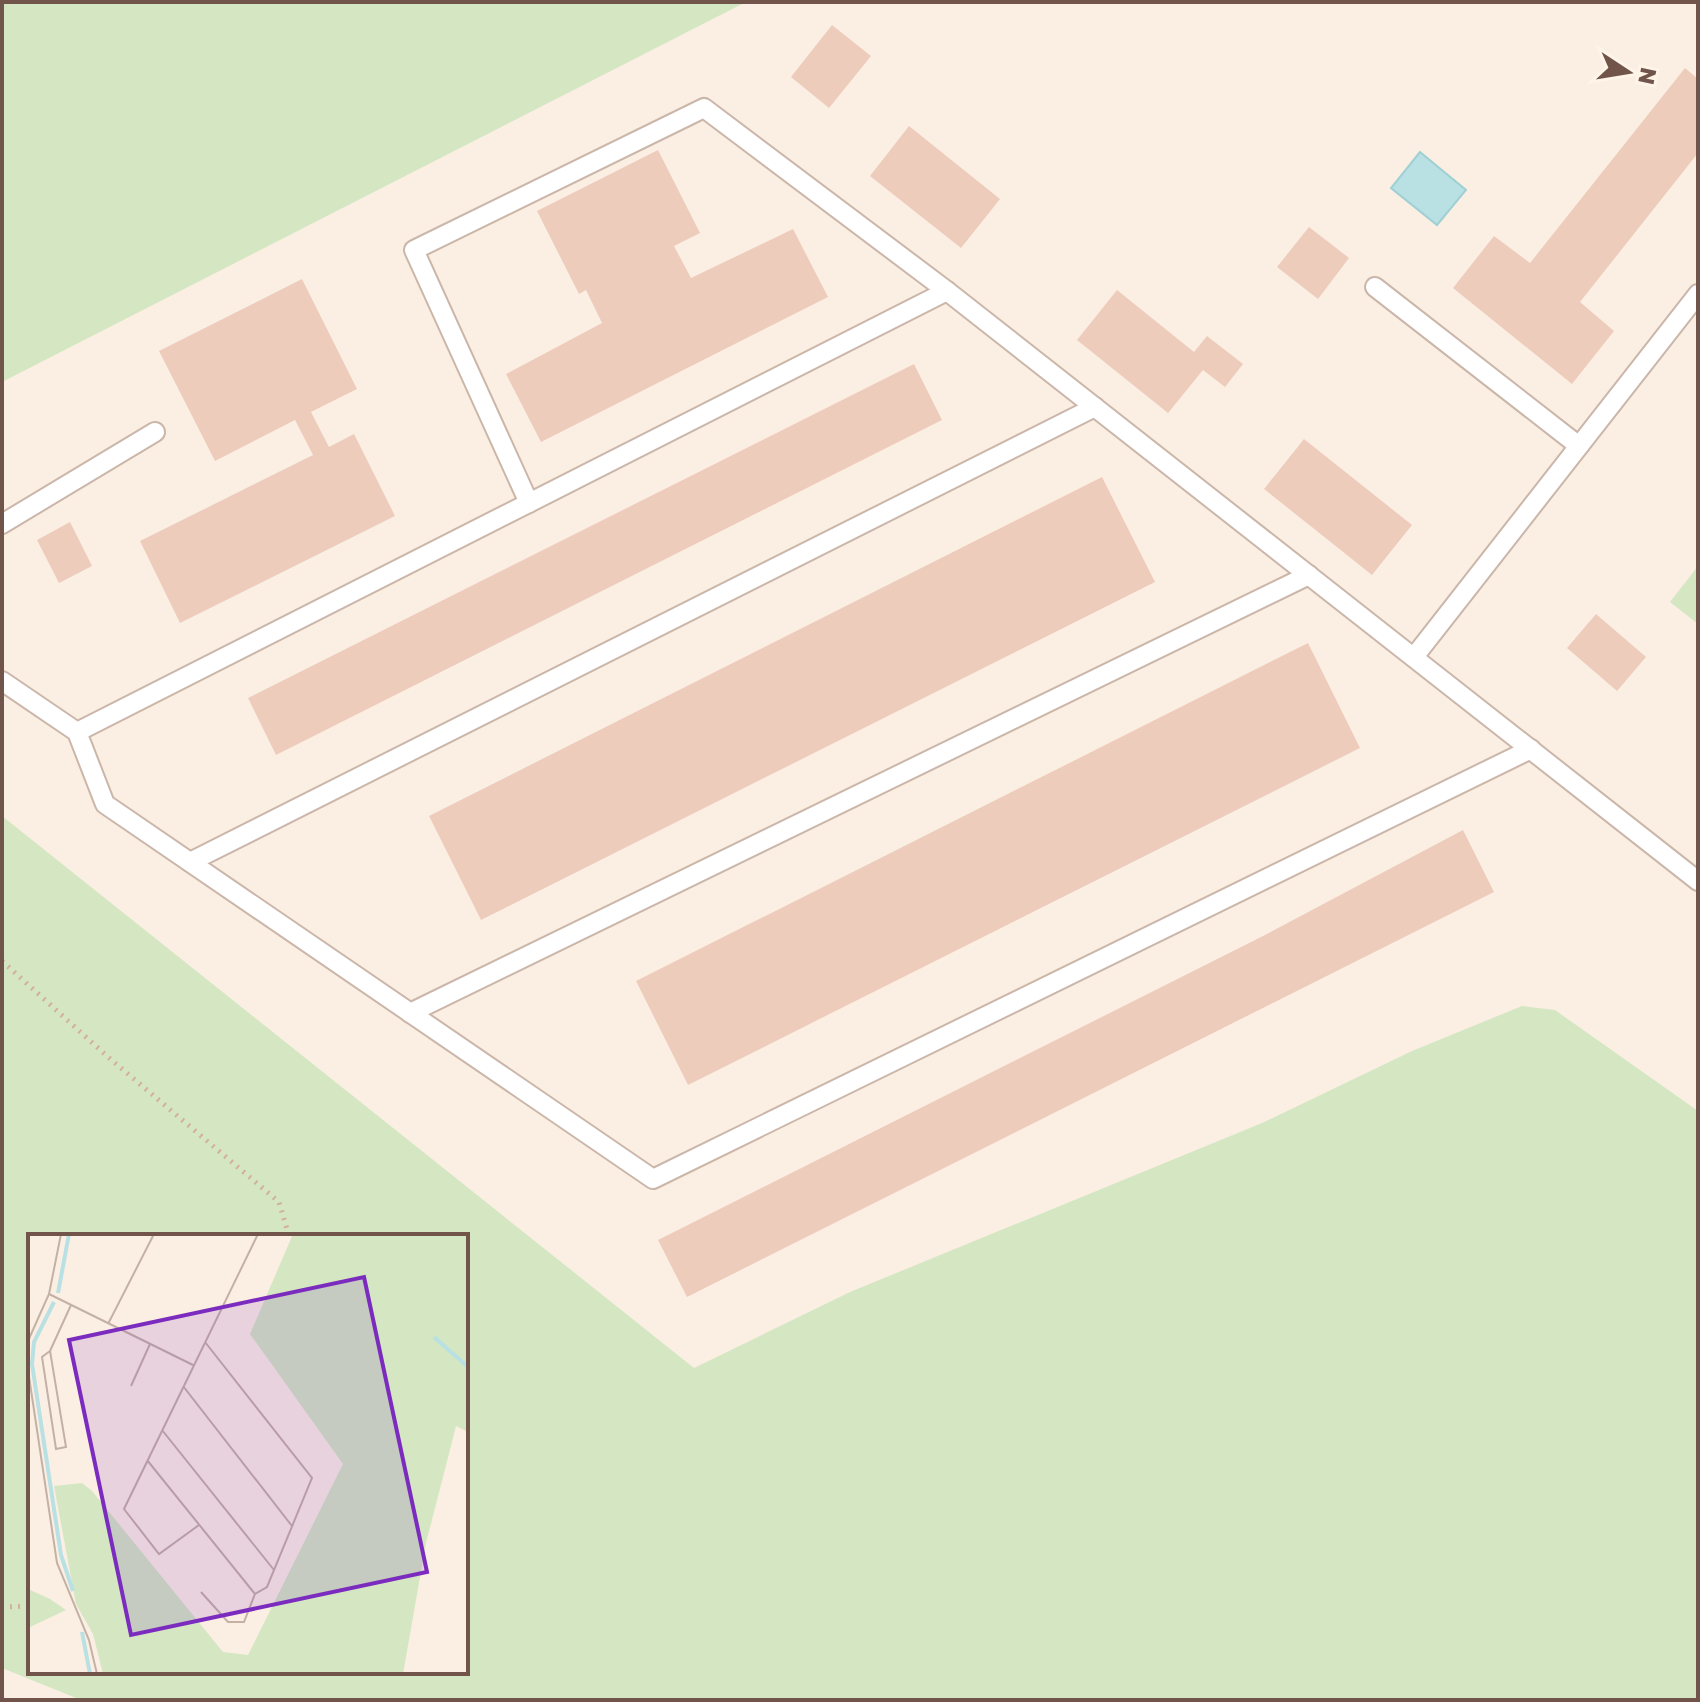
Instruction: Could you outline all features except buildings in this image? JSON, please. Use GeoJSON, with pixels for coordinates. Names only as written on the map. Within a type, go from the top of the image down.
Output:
{"type":"FeatureCollection","features":[{"type":"Feature","properties":{"kind":"lane"},"geometry":{"type":"LineString","coordinates":[[529,503],[414,250],[704,108],[947,291],[1698,881]]}},
{"type":"Feature","properties":{"kind":"lane"},"geometry":{"type":"LineString","coordinates":[[1375,287],[1579,446]]}},
{"type":"Feature","properties":{"kind":"lane"},"geometry":{"type":"LineString","coordinates":[[77,732],[947,291]]}},
{"type":"Feature","properties":{"kind":"lane"},"geometry":{"type":"LineString","coordinates":[[1414,657],[1698,294]]}},
{"type":"Feature","properties":{"kind":"lane"},"geometry":{"type":"LineString","coordinates":[[190,862],[1095,407]]}},
{"type":"Feature","properties":{"kind":"lane"},"geometry":{"type":"LineString","coordinates":[[2,524],[155,432]]}},
{"type":"Feature","properties":{"kind":"lane"},"geometry":{"type":"LineString","coordinates":[[410,1013],[1309,575]]}},
{"type":"Feature","properties":{"kind":"lane"},"geometry":{"type":"LineString","coordinates":[[2,681],[77,732],[105,804],[653,1179],[1531,749]]}},
{"type":"Feature","properties":{"kind":"path"},"geometry":{"type":"LineString","coordinates":[[2,961],[108,1057],[279,1202],[288,1234]]}},
{"type":"Feature","properties":{"kind":"path"},"geometry":{"type":"LineString","coordinates":[[2,1607],[28,1606]]}},
{"type":"Feature","properties":{"kind":"green space"},"geometry":{"type":"Polygon","coordinates":[[[2,2],[746,2],[2,382],[2,2]]]}},
{"type":"Feature","properties":{"kind":"green space"},"geometry":{"type":"Polygon","coordinates":[[[1698,566],[1698,624],[1670,602],[1698,566]]]}},
{"type":"Feature","properties":{"kind":"green space"},"geometry":{"type":"Polygon","coordinates":[[[2,816],[694,1368],[850,1292],[1262,1123],[1412,1051],[1522,1006],[1555,1010],[1698,1111],[1698,1700],[81,1700],[2,1668],[2,816]]]}},
{"type":"Feature","properties":{"kind":"water"},"geometry":{"type":"Polygon","coordinates":[[[1420,152],[1466,190],[1437,225],[1391,188],[1420,152]]]}}]}
